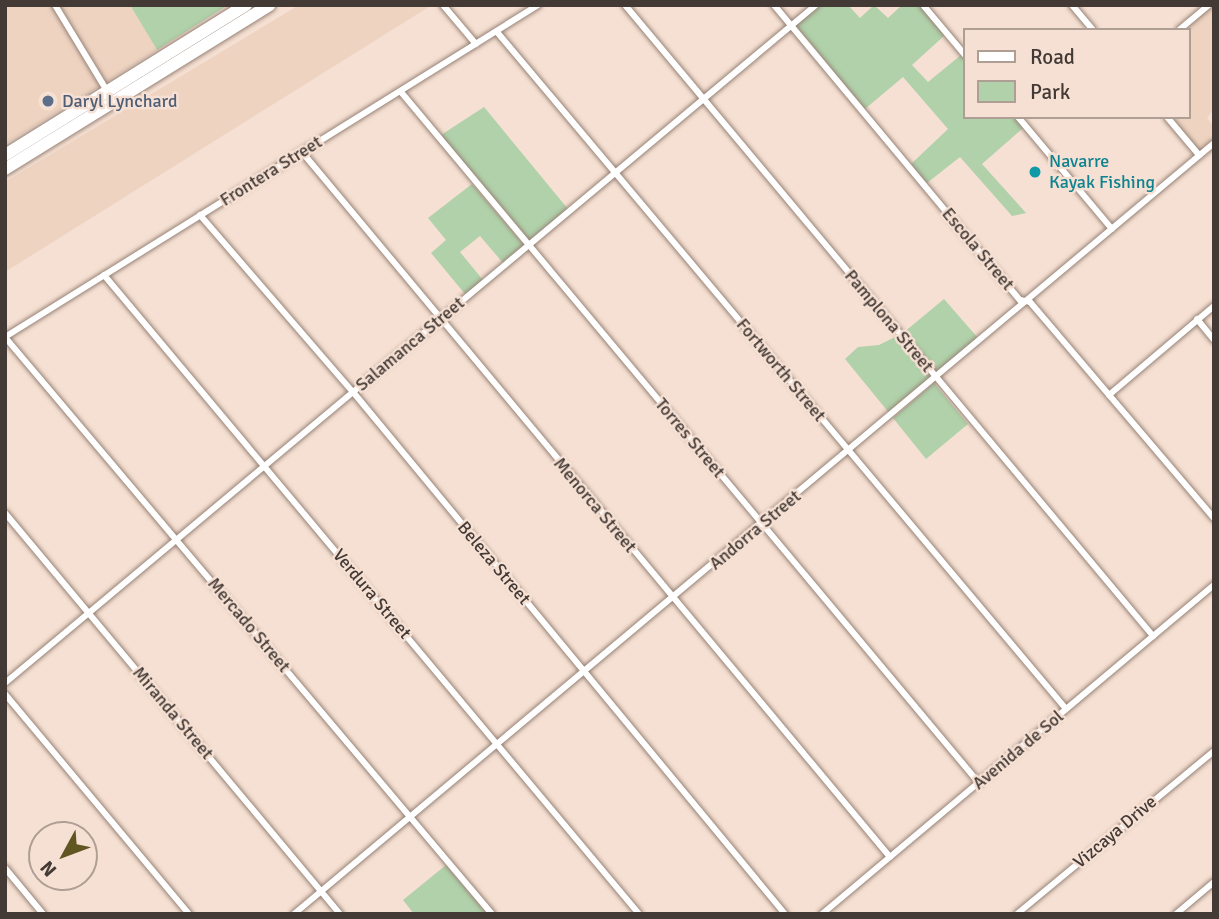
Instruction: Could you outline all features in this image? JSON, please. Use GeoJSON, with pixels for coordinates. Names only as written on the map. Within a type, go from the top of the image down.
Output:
{"type":"FeatureCollection","features":[{"type":"Feature","properties":{"kind":"highway"},"geometry":{"type":"LineString","coordinates":[[5,169],[23,150],[107,91],[246,5]]}},
{"type":"Feature","properties":{"kind":"highway"},"geometry":{"type":"LineString","coordinates":[[5,157],[23,150],[268,5]]}},
{"type":"Feature","properties":{"kind":"street"},"geometry":{"type":"LineString","coordinates":[[55,5],[107,91],[130,86],[215,38]]}},
{"type":"Feature","properties":{"kind":"street"},"geometry":{"type":"LineString","coordinates":[[443,5],[476,44]]}},
{"type":"Feature","properties":{"kind":"street","name":"Frontera Street"},"geometry":{"type":"LineString","coordinates":[[5,337],[538,5]]}},
{"type":"Feature","properties":{"kind":"street","name":"Pamplona Street"},"geometry":{"type":"LineString","coordinates":[[625,5],[1153,636]]}},
{"type":"Feature","properties":{"kind":"street","name":"Escola Street"},"geometry":{"type":"LineString","coordinates":[[774,5],[1025,301],[1214,518]]}},
{"type":"Feature","properties":{"kind":"street","name":"Salamanca Street"},"geometry":{"type":"LineString","coordinates":[[5,683],[816,5]]}},
{"type":"Feature","properties":{"kind":"street"},"geometry":{"type":"LineString","coordinates":[[923,5],[964,54]]}},
{"type":"Feature","properties":{"kind":"street"},"geometry":{"type":"LineString","coordinates":[[1072,5],[1091,28]]}},
{"type":"Feature","properties":{"kind":"street"},"geometry":{"type":"LineString","coordinates":[[1181,28],[1209,5]]}},
{"type":"Feature","properties":{"kind":"street","name":"Fortworth Street"},"geometry":{"type":"LineString","coordinates":[[497,32],[1066,709]]}},
{"type":"Feature","properties":{"kind":"street","name":"Torres Street"},"geometry":{"type":"LineString","coordinates":[[401,92],[978,783]]}},
{"type":"Feature","properties":{"kind":"street"},"geometry":{"type":"LineString","coordinates":[[1020,119],[1112,229]]}},
{"type":"Feature","properties":{"kind":"street"},"geometry":{"type":"LineString","coordinates":[[1169,119],[1199,155]]}},
{"type":"Feature","properties":{"kind":"street","name":"Andorra Street"},"geometry":{"type":"LineString","coordinates":[[294,914],[850,452],[1214,143]]}},
{"type":"Feature","properties":{"kind":"street","name":"Menorca Street"},"geometry":{"type":"LineString","coordinates":[[302,152],[890,857]]}},
{"type":"Feature","properties":{"kind":"street","name":"Beleza Street"},"geometry":{"type":"LineString","coordinates":[[200,215],[353,392],[785,914]]}},
{"type":"Feature","properties":{"kind":"street","name":"Verdura Street"},"geometry":{"type":"LineString","coordinates":[[104,275],[639,914]]}},
{"type":"Feature","properties":{"kind":"street"},"geometry":{"type":"LineString","coordinates":[[1109,395],[1214,306]]}},
{"type":"Feature","properties":{"kind":"street"},"geometry":{"type":"LineString","coordinates":[[1197,320],[1214,340]]}},
{"type":"Feature","properties":{"kind":"street","name":"Mercado Street"},"geometry":{"type":"LineString","coordinates":[[5,337],[492,914]]}},
{"type":"Feature","properties":{"kind":"street","name":"Miranda Street"},"geometry":{"type":"LineString","coordinates":[[5,513],[340,914]]}},
{"type":"Feature","properties":{"kind":"street","name":"Avenida de Sol"},"geometry":{"type":"LineString","coordinates":[[822,914],[1214,586]]}},
{"type":"Feature","properties":{"kind":"street"},"geometry":{"type":"LineString","coordinates":[[5,694],[189,914]]}},
{"type":"Feature","properties":{"kind":"street","name":"Vizcaya Drive"},"geometry":{"type":"LineString","coordinates":[[1017,914],[1214,751]]}},
{"type":"Feature","properties":{"kind":"street"},"geometry":{"type":"LineString","coordinates":[[5,868],[43,914]]}},
{"type":"Feature","properties":{"kind":"street"},"geometry":{"type":"LineString","coordinates":[[1176,914],[1214,882]]}},
{"type":"Feature","properties":{"kind":"shaded area"},"geometry":{"type":"Polygon","coordinates":[[[5,5],[52,5],[101,85],[5,144],[5,5]]]}},
{"type":"Feature","properties":{"kind":"shaded area"},"geometry":{"type":"Polygon","coordinates":[[[59,5],[130,5],[157,50],[106,82],[59,5]]]}},
{"type":"Feature","properties":{"kind":"shaded area"},"geometry":{"type":"Polygon","coordinates":[[[299,5],[432,5],[5,272],[5,182],[299,5]]]}},
{"type":"Feature","properties":{"kind":"shaded area"},"geometry":{"type":"Polygon","coordinates":[[[1203,5],[1214,5],[1214,109],[1207,118],[1214,127],[1214,139],[1200,151],[1173,119],[1191,119],[1191,28],[1176,28],[1203,5]]]}},
{"type":"Feature","properties":{"kind":"green space"},"geometry":{"type":"Polygon","coordinates":[[[130,5],[228,5],[157,50],[130,5]]]}},
{"type":"Feature","properties":{"kind":"green space"},"geometry":{"type":"Polygon","coordinates":[[[820,5],[848,5],[860,18],[874,5],[888,18],[902,5],[919,5],[945,35],[912,65],[928,82],[961,55],[964,59],[964,119],[1016,119],[1023,128],[982,164],[1026,213],[1012,216],[960,157],[927,183],[911,164],[948,129],[903,77],[865,109],[795,25],[820,5]]]}},
{"type":"Feature","properties":{"kind":"green space"},"geometry":{"type":"Polygon","coordinates":[[[484,107],[568,209],[529,241],[441,135],[484,107]]]}},
{"type":"Feature","properties":{"kind":"green space"},"geometry":{"type":"Polygon","coordinates":[[[472,184],[524,245],[503,263],[480,236],[460,252],[483,280],[465,294],[431,253],[446,240],[428,218],[472,184]]]}},
{"type":"Feature","properties":{"kind":"green space"},"geometry":{"type":"Polygon","coordinates":[[[944,299],[978,338],[937,374],[903,333],[944,299]]]}},
{"type":"Feature","properties":{"kind":"green space"},"geometry":{"type":"Polygon","coordinates":[[[897,336],[932,378],[890,414],[845,359],[858,347],[879,345],[897,336]]]}},
{"type":"Feature","properties":{"kind":"green space"},"geometry":{"type":"Polygon","coordinates":[[[934,383],[968,424],[926,459],[893,418],[934,383]]]}},
{"type":"Feature","properties":{"kind":"green space"},"geometry":{"type":"Polygon","coordinates":[[[446,865],[487,914],[414,914],[403,900],[446,865]]]}},
{"type":"Feature","properties":{"kind":"place","name":"Daryl Lynchard"},"geometry":{"type":"Point","coordinates":[48,101]}},
{"type":"Feature","properties":{"kind":"place","name":"Navarre Kayak Fishing"},"geometry":{"type":"Point","coordinates":[1035,172]}}]}
